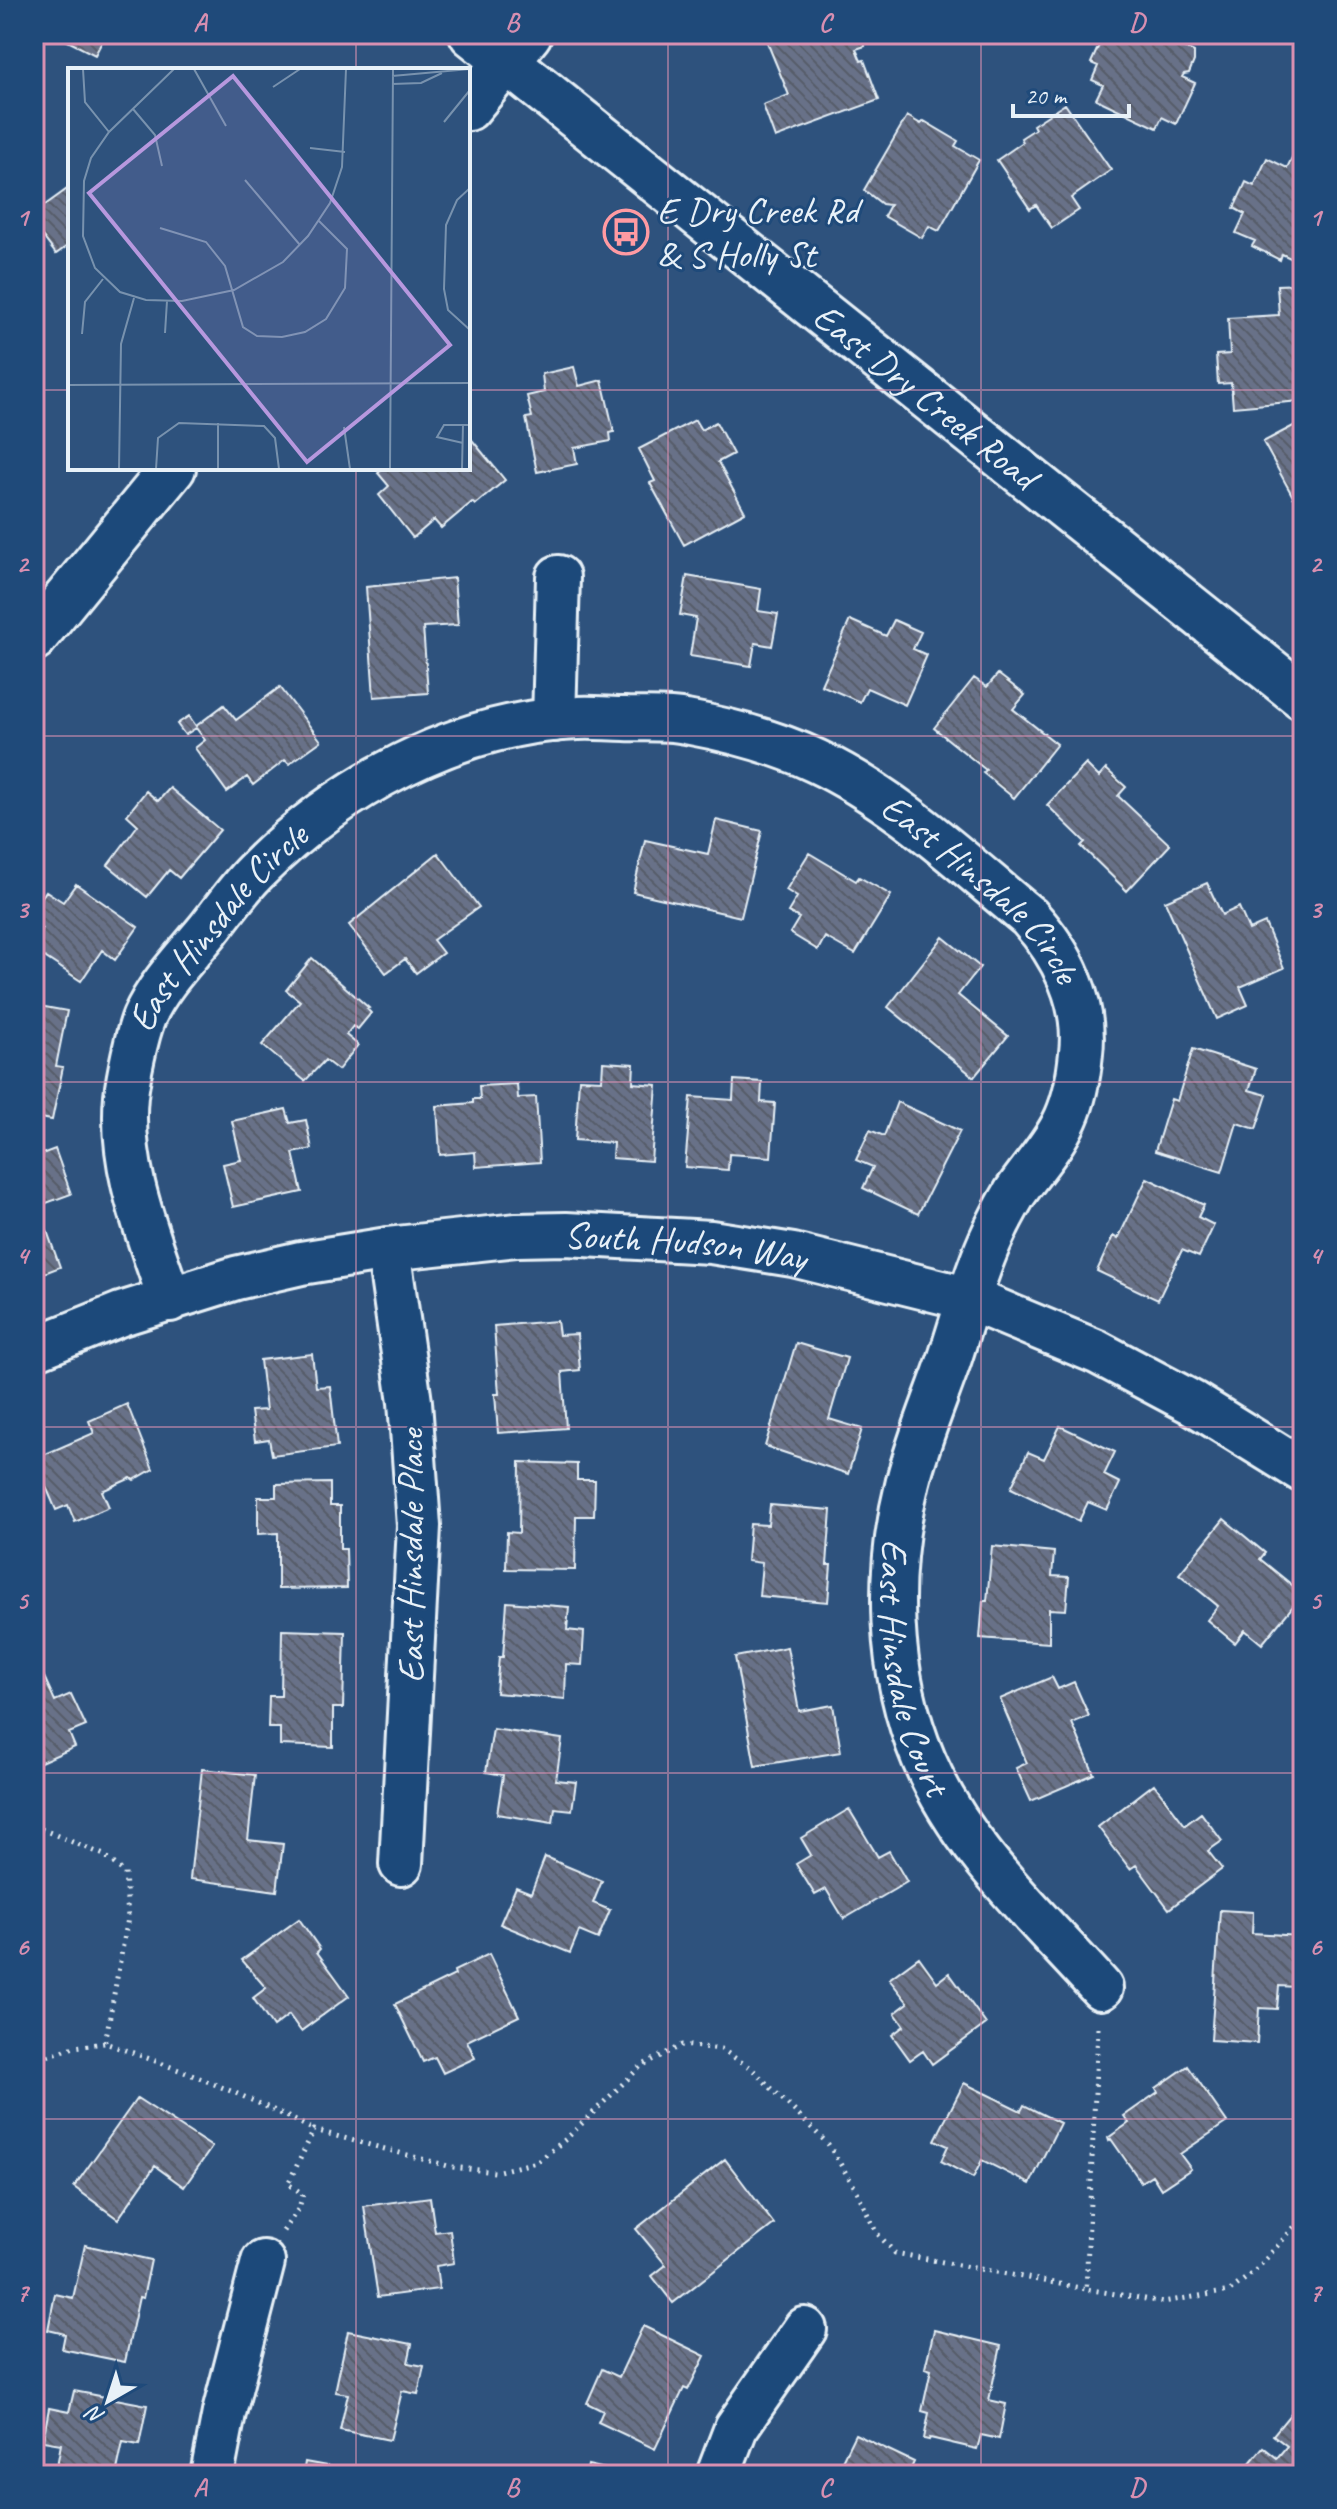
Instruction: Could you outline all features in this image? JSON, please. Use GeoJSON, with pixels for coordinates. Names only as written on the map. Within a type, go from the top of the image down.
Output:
{"type":"FeatureCollection","features":[{"type":"Feature","properties":{"kind":"main road","name":"East Dry Creek Road"},"geometry":{"type":"LineString","coordinates":[[472,34],[517,48],[1303,697]]}},
{"type":"Feature","properties":{"kind":"main road"},"geometry":{"type":"LineString","coordinates":[[470,106],[517,48]]}},
{"type":"Feature","properties":{"kind":"main road"},"geometry":{"type":"LineString","coordinates":[[34,638],[171,470]]}},
{"type":"Feature","properties":{"kind":"street"},"geometry":{"type":"LineString","coordinates":[[554,720],[558,577]]}},
{"type":"Feature","properties":{"kind":"street","name":"East Hinsdale Circle"},"geometry":{"type":"LineString","coordinates":[[170,1300],[135,1192],[127,1156],[126,1096],[143,1019],[155,996],[252,875],[331,806],[394,768],[447,746],[533,722],[578,718],[684,721],[755,738],[816,761],[908,818],[1029,917],[1046,935],[1067,971],[1079,1009],[1082,1051],[1074,1094],[1056,1137],[1014,1195],[989,1243],[970,1299]]}},
{"type":"Feature","properties":{"kind":"street","name":"South Hudson Way"},"geometry":{"type":"LineString","coordinates":[[34,1349],[121,1314],[236,1278],[301,1263],[388,1249],[542,1234],[711,1242],[793,1255],[970,1299],[1097,1352],[1193,1403],[1303,1471]]}},
{"type":"Feature","properties":{"kind":"street","name":"East Hinsdale Place"},"geometry":{"type":"LineString","coordinates":[[388,1249],[410,1402],[419,1526],[401,1864]]}},
{"type":"Feature","properties":{"kind":"street","name":"East Hinsdale Court"},"geometry":{"type":"LineString","coordinates":[[970,1299],[909,1478],[899,1520],[891,1597],[904,1696],[924,1759],[950,1811],[984,1859],[1101,1988]]}},
{"type":"Feature","properties":{"kind":"street"},"geometry":{"type":"LineString","coordinates":[[212,2475],[224,2413],[263,2262]]}},
{"type":"Feature","properties":{"kind":"street"},"geometry":{"type":"LineString","coordinates":[[718,2475],[736,2428],[805,2329]]}},
{"type":"Feature","properties":{"kind":"path"},"geometry":{"type":"LineString","coordinates":[[34,1826],[104,1855],[125,1873],[128,1918],[105,2043]]}},
{"type":"Feature","properties":{"kind":"path"},"geometry":{"type":"LineString","coordinates":[[1086,2289],[1093,2084],[1101,1988]]}},
{"type":"Feature","properties":{"kind":"path"},"geometry":{"type":"LineString","coordinates":[[34,2063],[74,2047],[105,2043],[202,2078],[314,2130],[452,2167],[495,2172],[537,2162],[566,2139],[641,2066],[682,2045],[721,2049],[752,2069],[828,2144],[857,2191],[876,2232],[895,2253],[1163,2302],[1230,2291],[1255,2271],[1303,2217]]}},
{"type":"Feature","properties":{"kind":"path"},"geometry":{"type":"LineString","coordinates":[[263,2262],[299,2208],[303,2194],[288,2184],[314,2130]]}},
{"type":"Feature","properties":{"kind":"building"},"geometry":{"type":"Polygon","coordinates":[[[54,34],[106,34],[95,55],[54,34]]]}},
{"type":"Feature","properties":{"kind":"building"},"geometry":{"type":"Polygon","coordinates":[[[789,34],[861,34],[865,46],[856,49],[861,61],[864,60],[879,100],[775,138],[763,105],[789,95],[767,42],[789,34]]]}},
{"type":"Feature","properties":{"kind":"building"},"geometry":{"type":"Polygon","coordinates":[[[1104,34],[1157,34],[1194,52],[1189,73],[1182,77],[1195,83],[1176,124],[1162,117],[1157,128],[1096,99],[1103,85],[1092,80],[1098,66],[1091,63],[1104,34]]]}},
{"type":"Feature","properties":{"kind":"building"},"geometry":{"type":"Polygon","coordinates":[[[1065,104],[1111,170],[1071,198],[1079,210],[1052,228],[1036,205],[1030,209],[997,160],[1023,142],[1021,138],[1035,129],[1033,125],[1065,104]]]}},
{"type":"Feature","properties":{"kind":"building"},"geometry":{"type":"Polygon","coordinates":[[[907,116],[921,124],[924,121],[958,141],[955,146],[979,160],[939,231],[929,226],[922,238],[884,216],[890,205],[882,204],[864,190],[907,116]]]}},
{"type":"Feature","properties":{"kind":"building"},"geometry":{"type":"Polygon","coordinates":[[[1301,139],[1303,264],[1282,254],[1280,260],[1252,246],[1255,241],[1236,233],[1245,214],[1234,208],[1246,182],[1254,186],[1267,158],[1287,168],[1301,139]]]}},
{"type":"Feature","properties":{"kind":"building"},"geometry":{"type":"Polygon","coordinates":[[[68,188],[68,245],[56,254],[34,225],[34,213],[68,188]]]}},
{"type":"Feature","properties":{"kind":"building"},"geometry":{"type":"Polygon","coordinates":[[[1303,284],[1303,381],[1299,381],[1300,401],[1233,407],[1231,383],[1218,384],[1216,355],[1230,354],[1228,318],[1279,315],[1277,285],[1303,284]]]}},
{"type":"Feature","properties":{"kind":"building"},"geometry":{"type":"Polygon","coordinates":[[[574,367],[579,386],[602,380],[614,432],[610,433],[611,441],[574,448],[577,464],[537,472],[526,418],[532,417],[527,396],[544,392],[542,374],[574,367]]]}},
{"type":"Feature","properties":{"kind":"building"},"geometry":{"type":"Polygon","coordinates":[[[695,420],[701,430],[716,422],[733,454],[718,462],[745,512],[684,545],[650,483],[655,481],[639,449],[695,420]]]}},
{"type":"Feature","properties":{"kind":"building"},"geometry":{"type":"Polygon","coordinates":[[[1303,421],[1303,515],[1263,442],[1303,421]]]}},
{"type":"Feature","properties":{"kind":"building"},"geometry":{"type":"Polygon","coordinates":[[[470,437],[505,480],[441,528],[434,520],[413,538],[379,495],[389,486],[378,473],[382,470],[470,470],[470,437]]]}},
{"type":"Feature","properties":{"kind":"building"},"geometry":{"type":"Polygon","coordinates":[[[687,576],[761,589],[758,611],[778,614],[772,646],[755,643],[751,666],[690,656],[696,618],[680,615],[687,576]]]}},
{"type":"Feature","properties":{"kind":"building"},"geometry":{"type":"Polygon","coordinates":[[[454,578],[458,625],[423,627],[428,693],[374,697],[366,587],[454,578]]]}},
{"type":"Feature","properties":{"kind":"building"},"geometry":{"type":"Polygon","coordinates":[[[850,620],[886,636],[894,620],[921,632],[913,649],[927,655],[905,705],[867,688],[860,702],[821,685],[850,620]]]}},
{"type":"Feature","properties":{"kind":"building"},"geometry":{"type":"Polygon","coordinates":[[[998,674],[1025,695],[1013,709],[1057,744],[1014,798],[983,773],[986,770],[934,728],[974,678],[987,687],[998,674]]]}},
{"type":"Feature","properties":{"kind":"building"},"geometry":{"type":"Polygon","coordinates":[[[280,687],[321,741],[289,764],[285,760],[253,785],[247,777],[227,792],[195,748],[205,740],[196,728],[185,735],[177,724],[189,716],[196,726],[224,705],[236,720],[280,687]]]}},
{"type":"Feature","properties":{"kind":"building"},"geometry":{"type":"Polygon","coordinates":[[[1086,764],[1099,777],[1106,769],[1126,787],[1118,796],[1170,845],[1127,891],[1081,846],[1085,842],[1047,805],[1086,764]]]}},
{"type":"Feature","properties":{"kind":"building"},"geometry":{"type":"Polygon","coordinates":[[[170,788],[220,830],[179,878],[169,870],[147,897],[108,865],[138,825],[127,815],[146,791],[158,801],[170,788]]]}},
{"type":"Feature","properties":{"kind":"building"},"geometry":{"type":"Polygon","coordinates":[[[716,820],[762,831],[741,917],[633,892],[645,840],[708,854],[716,820]]]}},
{"type":"Feature","properties":{"kind":"building"},"geometry":{"type":"Polygon","coordinates":[[[438,853],[479,907],[433,940],[443,953],[416,973],[405,959],[386,973],[349,925],[438,853]]]}},
{"type":"Feature","properties":{"kind":"building"},"geometry":{"type":"Polygon","coordinates":[[[809,853],[856,881],[859,877],[891,895],[855,954],[825,937],[818,950],[790,933],[799,918],[788,912],[797,897],[786,890],[809,853]]]}},
{"type":"Feature","properties":{"kind":"building"},"geometry":{"type":"Polygon","coordinates":[[[1207,883],[1222,915],[1239,907],[1249,930],[1265,923],[1284,968],[1240,987],[1248,1005],[1217,1019],[1165,901],[1207,883]]]}},
{"type":"Feature","properties":{"kind":"building"},"geometry":{"type":"Polygon","coordinates":[[[76,884],[138,927],[115,960],[102,950],[81,981],[34,950],[34,941],[42,929],[34,923],[34,909],[46,891],[63,902],[76,884]]]}},
{"type":"Feature","properties":{"kind":"building"},"geometry":{"type":"Polygon","coordinates":[[[943,937],[980,967],[958,995],[1008,1036],[974,1077],[888,1007],[943,937]]]}},
{"type":"Feature","properties":{"kind":"building"},"geometry":{"type":"Polygon","coordinates":[[[312,958],[371,1013],[358,1029],[353,1026],[346,1035],[358,1045],[338,1070],[325,1060],[305,1081],[262,1045],[300,1001],[286,990],[312,958]]]}},
{"type":"Feature","properties":{"kind":"building"},"geometry":{"type":"Polygon","coordinates":[[[34,1005],[67,1011],[56,1066],[63,1067],[52,1120],[34,1117],[34,1005]]]}},
{"type":"Feature","properties":{"kind":"building"},"geometry":{"type":"Polygon","coordinates":[[[1193,1049],[1256,1069],[1249,1090],[1267,1095],[1256,1129],[1237,1123],[1222,1172],[1155,1151],[1171,1099],[1177,1101],[1193,1049]]]}},
{"type":"Feature","properties":{"kind":"building"},"geometry":{"type":"Polygon","coordinates":[[[603,1062],[634,1064],[633,1083],[657,1085],[651,1161],[612,1158],[613,1143],[575,1140],[579,1079],[602,1080],[603,1062]]]}},
{"type":"Feature","properties":{"kind":"building"},"geometry":{"type":"Polygon","coordinates":[[[734,1080],[762,1082],[761,1102],[775,1103],[771,1157],[729,1154],[728,1170],[685,1167],[691,1097],[733,1100],[734,1080]]]}},
{"type":"Feature","properties":{"kind":"building"},"geometry":{"type":"Polygon","coordinates":[[[517,1084],[518,1098],[536,1097],[540,1162],[476,1167],[475,1152],[440,1155],[437,1106],[473,1103],[473,1099],[480,1099],[479,1086],[517,1084]]]}},
{"type":"Feature","properties":{"kind":"building"},"geometry":{"type":"Polygon","coordinates":[[[897,1102],[960,1131],[918,1214],[863,1188],[873,1167],[856,1160],[870,1130],[884,1136],[897,1102]]]}},
{"type":"Feature","properties":{"kind":"building"},"geometry":{"type":"Polygon","coordinates":[[[286,1109],[290,1123],[306,1120],[312,1149],[293,1153],[302,1192],[233,1207],[223,1164],[241,1160],[232,1121],[286,1109]]]}},
{"type":"Feature","properties":{"kind":"building"},"geometry":{"type":"Polygon","coordinates":[[[55,1149],[71,1194],[38,1206],[60,1267],[34,1277],[34,1157],[55,1149]]]}},
{"type":"Feature","properties":{"kind":"building"},"geometry":{"type":"Polygon","coordinates":[[[1147,1178],[1204,1205],[1198,1217],[1214,1225],[1199,1257],[1182,1250],[1158,1300],[1097,1271],[1113,1236],[1118,1239],[1147,1178]]]}},
{"type":"Feature","properties":{"kind":"building"},"geometry":{"type":"Polygon","coordinates":[[[557,1321],[559,1335],[577,1334],[580,1370],[562,1372],[566,1428],[498,1433],[495,1394],[499,1394],[494,1326],[557,1321]]]}},
{"type":"Feature","properties":{"kind":"building"},"geometry":{"type":"Polygon","coordinates":[[[796,1343],[847,1358],[829,1419],[862,1429],[848,1474],[765,1446],[796,1343]]]}},
{"type":"Feature","properties":{"kind":"building"},"geometry":{"type":"Polygon","coordinates":[[[312,1354],[316,1387],[330,1386],[337,1447],[272,1455],[269,1439],[255,1441],[251,1411],[266,1410],[260,1360],[312,1354]]]}},
{"type":"Feature","properties":{"kind":"building"},"geometry":{"type":"Polygon","coordinates":[[[127,1404],[153,1469],[134,1480],[131,1478],[102,1491],[109,1507],[75,1522],[68,1505],[56,1510],[34,1459],[94,1433],[89,1421],[127,1404]]]}},
{"type":"Feature","properties":{"kind":"building"},"geometry":{"type":"Polygon","coordinates":[[[1060,1426],[1115,1452],[1104,1475],[1120,1483],[1107,1510],[1088,1502],[1079,1521],[1011,1488],[1028,1452],[1044,1459],[1060,1426]]]}},
{"type":"Feature","properties":{"kind":"building"},"geometry":{"type":"Polygon","coordinates":[[[520,1462],[577,1464],[577,1480],[595,1480],[594,1516],[576,1516],[575,1570],[506,1569],[507,1532],[519,1533],[520,1462]]]}},
{"type":"Feature","properties":{"kind":"building"},"geometry":{"type":"Polygon","coordinates":[[[330,1483],[330,1506],[340,1506],[340,1549],[346,1549],[347,1588],[278,1589],[278,1533],[258,1534],[258,1497],[276,1497],[276,1484],[330,1483]]]}},
{"type":"Feature","properties":{"kind":"building"},"geometry":{"type":"Polygon","coordinates":[[[770,1505],[831,1510],[828,1602],[759,1596],[762,1563],[747,1561],[750,1524],[768,1525],[770,1505]]]}},
{"type":"Feature","properties":{"kind":"building"},"geometry":{"type":"Polygon","coordinates":[[[1224,1519],[1265,1553],[1260,1559],[1303,1594],[1262,1644],[1245,1630],[1235,1643],[1207,1620],[1218,1606],[1179,1574],[1224,1519]]]}},
{"type":"Feature","properties":{"kind":"building"},"geometry":{"type":"Polygon","coordinates":[[[992,1546],[1054,1552],[1052,1576],[1069,1577],[1066,1610],[1049,1609],[1049,1643],[980,1638],[992,1546]]]}},
{"type":"Feature","properties":{"kind":"building"},"geometry":{"type":"Polygon","coordinates":[[[507,1602],[569,1607],[567,1630],[584,1632],[582,1665],[566,1664],[565,1699],[496,1693],[499,1657],[503,1657],[507,1602]]]}},
{"type":"Feature","properties":{"kind":"building"},"geometry":{"type":"Polygon","coordinates":[[[282,1630],[345,1632],[343,1708],[333,1708],[333,1747],[280,1745],[280,1728],[268,1728],[269,1696],[281,1696],[282,1630]]]}},
{"type":"Feature","properties":{"kind":"building"},"geometry":{"type":"Polygon","coordinates":[[[787,1647],[799,1711],[833,1705],[841,1752],[755,1766],[735,1657],[787,1647]]]}},
{"type":"Feature","properties":{"kind":"building"},"geometry":{"type":"Polygon","coordinates":[[[34,1655],[55,1701],[71,1694],[86,1726],[69,1733],[75,1747],[34,1765],[34,1655]]]}},
{"type":"Feature","properties":{"kind":"building"},"geometry":{"type":"Polygon","coordinates":[[[1052,1677],[1058,1689],[1074,1682],[1089,1716],[1072,1723],[1094,1774],[1031,1801],[1016,1768],[1027,1763],[1000,1699],[1052,1677]]]}},
{"type":"Feature","properties":{"kind":"building"},"geometry":{"type":"Polygon","coordinates":[[[493,1729],[562,1739],[556,1780],[576,1782],[572,1810],[555,1808],[553,1823],[497,1814],[503,1775],[486,1772],[493,1729]]]}},
{"type":"Feature","properties":{"kind":"building"},"geometry":{"type":"Polygon","coordinates":[[[202,1769],[255,1775],[248,1840],[283,1844],[277,1891],[190,1879],[202,1769]]]}},
{"type":"Feature","properties":{"kind":"building"},"geometry":{"type":"Polygon","coordinates":[[[1154,1784],[1185,1825],[1201,1813],[1222,1841],[1208,1851],[1222,1869],[1169,1909],[1136,1865],[1130,1869],[1098,1827],[1154,1784]]]}},
{"type":"Feature","properties":{"kind":"building"},"geometry":{"type":"Polygon","coordinates":[[[849,1809],[878,1857],[889,1851],[907,1882],[844,1919],[826,1889],[815,1895],[796,1864],[811,1855],[801,1838],[849,1809]]]}},
{"type":"Feature","properties":{"kind":"building"},"geometry":{"type":"Polygon","coordinates":[[[545,1857],[602,1881],[593,1903],[610,1910],[598,1939],[579,1931],[570,1953],[500,1924],[516,1887],[531,1893],[545,1857]]]}},
{"type":"Feature","properties":{"kind":"building"},"geometry":{"type":"Polygon","coordinates":[[[1220,1910],[1253,1912],[1252,1933],[1299,1936],[1296,1987],[1279,1986],[1277,2009],[1259,2008],[1257,2043],[1211,2040],[1220,1910]]]}},
{"type":"Feature","properties":{"kind":"building"},"geometry":{"type":"Polygon","coordinates":[[[299,1919],[320,1949],[317,1952],[349,1996],[301,2031],[289,2015],[273,2027],[253,1998],[266,1988],[242,1960],[299,1919]]]}},
{"type":"Feature","properties":{"kind":"building"},"geometry":{"type":"Polygon","coordinates":[[[489,1954],[519,2016],[467,2041],[475,2058],[443,2073],[435,2057],[423,2062],[395,2004],[455,1975],[454,1971],[489,1954]]]}},
{"type":"Feature","properties":{"kind":"building"},"geometry":{"type":"Polygon","coordinates":[[[919,1957],[937,1982],[949,1973],[986,2024],[932,2064],[923,2051],[910,2060],[892,2035],[904,2026],[895,2013],[908,2003],[889,1979],[919,1957]]]}},
{"type":"Feature","properties":{"kind":"building"},"geometry":{"type":"Polygon","coordinates":[[[1188,2066],[1227,2122],[1180,2154],[1191,2169],[1161,2189],[1152,2175],[1141,2182],[1108,2138],[1129,2123],[1124,2116],[1188,2066]]]}},
{"type":"Feature","properties":{"kind":"building"},"geometry":{"type":"Polygon","coordinates":[[[964,2083],[1021,2111],[1024,2105],[1060,2123],[1030,2184],[982,2160],[973,2178],[941,2161],[948,2146],[935,2140],[964,2083]]]}},
{"type":"Feature","properties":{"kind":"building"},"geometry":{"type":"Polygon","coordinates":[[[137,2098],[212,2147],[184,2187],[155,2166],[118,2219],[74,2187],[137,2098]]]}},
{"type":"Feature","properties":{"kind":"building"},"geometry":{"type":"Polygon","coordinates":[[[725,2159],[774,2224],[673,2303],[652,2276],[666,2265],[636,2229],[725,2159]]]}},
{"type":"Feature","properties":{"kind":"building"},"geometry":{"type":"Polygon","coordinates":[[[430,2197],[435,2232],[450,2230],[454,2263],[436,2266],[439,2289],[378,2297],[364,2206],[430,2197]]]}},
{"type":"Feature","properties":{"kind":"building"},"geometry":{"type":"Polygon","coordinates":[[[85,2245],[151,2260],[143,2298],[139,2297],[125,2362],[62,2349],[65,2334],[48,2330],[55,2294],[73,2298],[85,2245]]]}},
{"type":"Feature","properties":{"kind":"building"},"geometry":{"type":"Polygon","coordinates":[[[643,2326],[705,2356],[688,2390],[684,2388],[655,2449],[598,2422],[603,2411],[587,2403],[602,2369],[619,2377],[643,2326]]]}},
{"type":"Feature","properties":{"kind":"building"},"geometry":{"type":"Polygon","coordinates":[[[934,2330],[1001,2346],[989,2400],[1006,2404],[999,2439],[981,2435],[977,2449],[924,2439],[929,2413],[922,2411],[931,2370],[925,2368],[934,2330]]]}},
{"type":"Feature","properties":{"kind":"building"},"geometry":{"type":"Polygon","coordinates":[[[348,2331],[412,2344],[408,2363],[424,2366],[418,2394],[402,2391],[390,2440],[340,2430],[348,2394],[335,2392],[348,2331]]]}},
{"type":"Feature","properties":{"kind":"building"},"geometry":{"type":"Polygon","coordinates":[[[74,2391],[147,2405],[139,2445],[123,2442],[116,2475],[99,2475],[57,2466],[61,2444],[43,2441],[49,2408],[69,2412],[74,2391]]]}},
{"type":"Feature","properties":{"kind":"building"},"geometry":{"type":"Polygon","coordinates":[[[1300,2402],[1303,2404],[1303,2475],[1240,2475],[1263,2447],[1277,2458],[1287,2446],[1273,2435],[1300,2402]]]}},
{"type":"Feature","properties":{"kind":"building"},"geometry":{"type":"Polygon","coordinates":[[[855,2434],[914,2462],[908,2475],[835,2475],[855,2434]]]}},
{"type":"Feature","properties":{"kind":"building"},"geometry":{"type":"Polygon","coordinates":[[[305,2462],[359,2472],[358,2475],[303,2475],[305,2462]]]}},
{"type":"Feature","properties":{"kind":"building"},"geometry":{"type":"Polygon","coordinates":[[[588,2465],[632,2475],[586,2475],[588,2465]]]}},
{"type":"Feature","properties":{"kind":"place","name":"E Dry Creek Rd & S Holly St"},"geometry":{"type":"Point","coordinates":[626,232]}}]}
